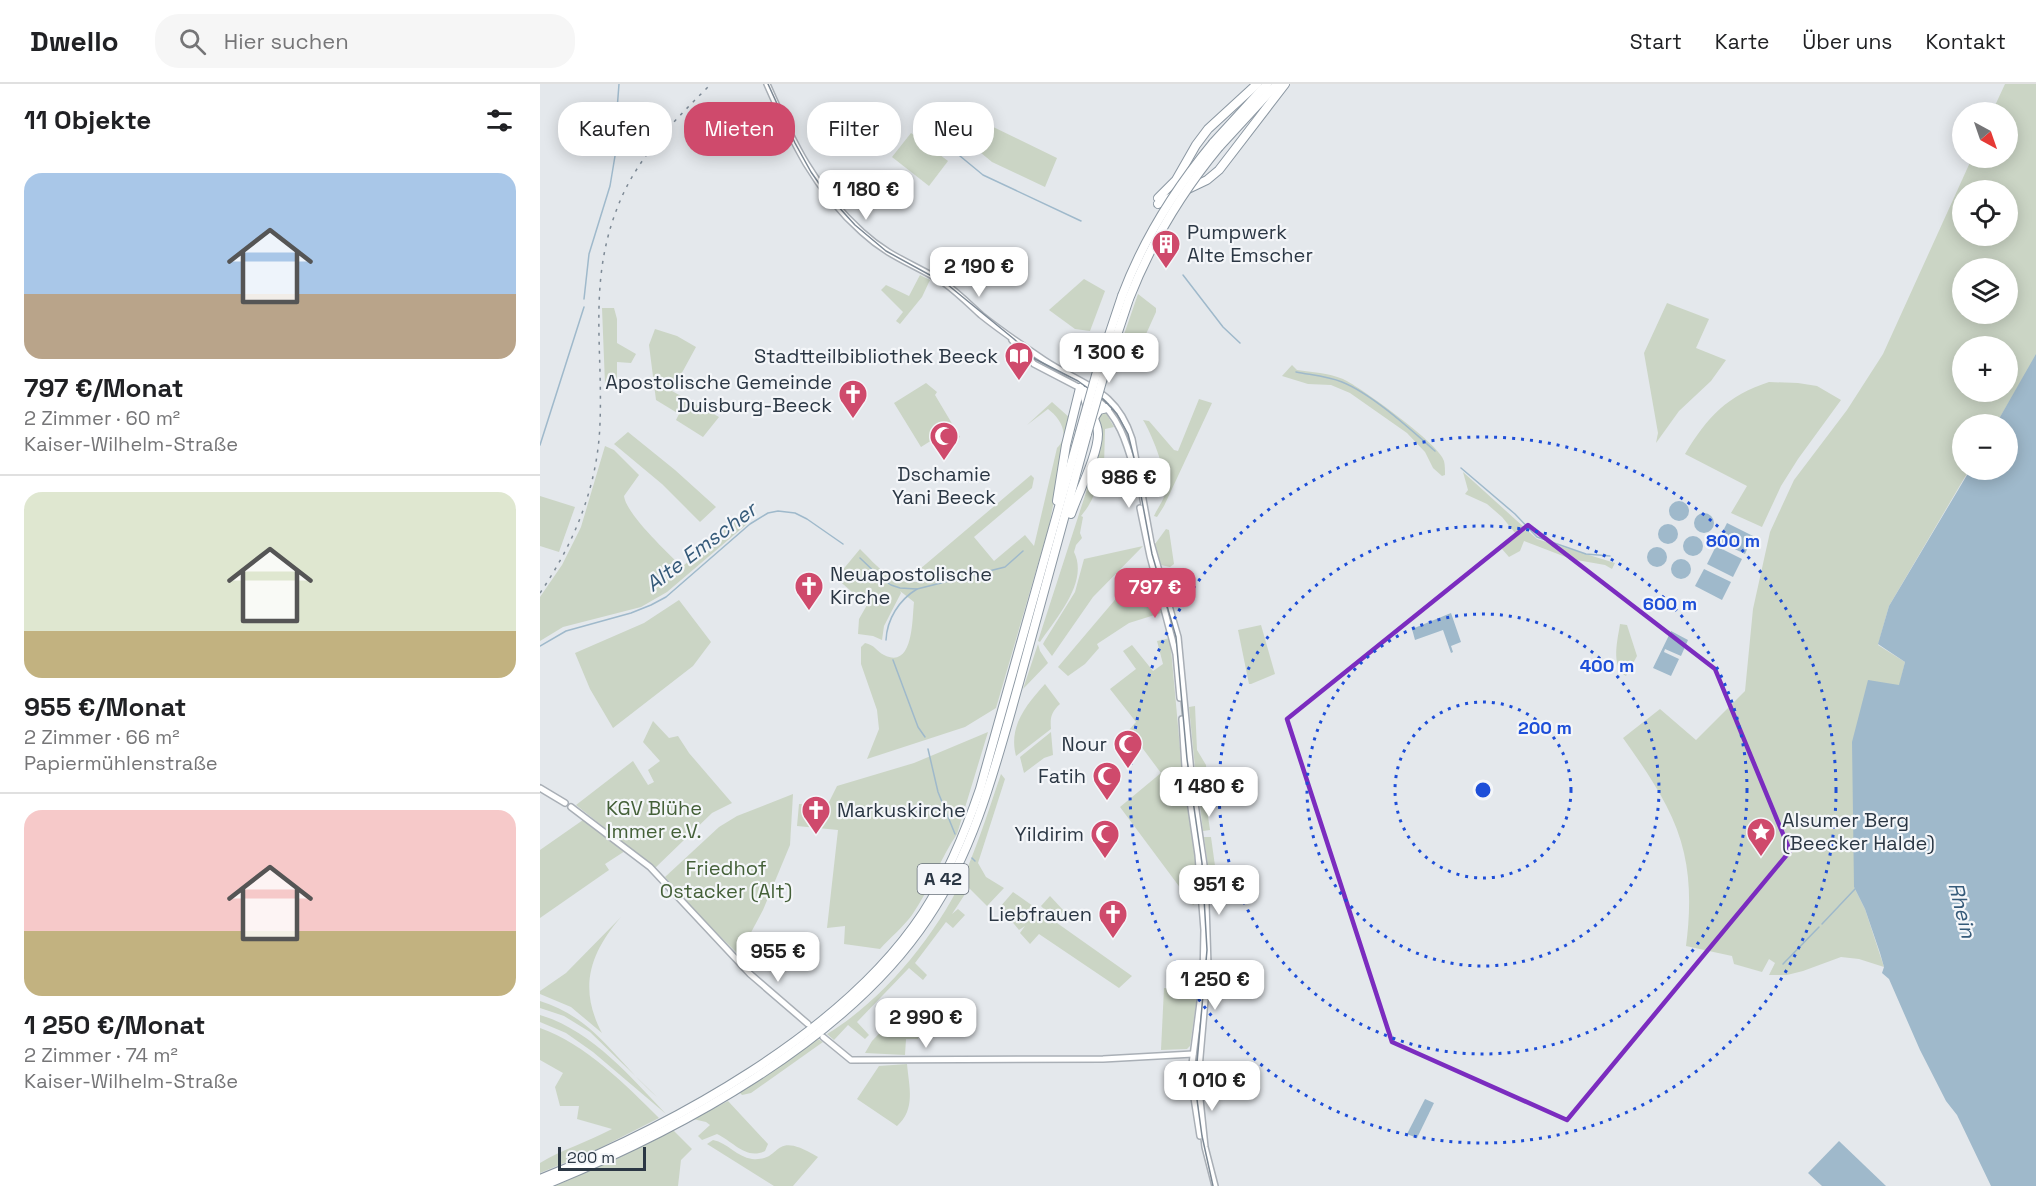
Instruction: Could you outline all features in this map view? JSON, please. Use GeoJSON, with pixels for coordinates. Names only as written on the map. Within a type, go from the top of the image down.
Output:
{"type":"FeatureCollection","features":[{"type":"Feature","properties":{"kind":"highway"},"geometry":{"type":"LineString","coordinates":[[1257,84],[1208,129],[1176,180],[1158,201],[1210,177],[1224,165],[1285,84]]}},
{"type":"Feature","properties":{"kind":"highway","name":"A 42"},"geometry":{"type":"LineString","coordinates":[[685,1114],[776,1053],[839,1006],[880,968],[922,914],[956,854],[980,789],[1057,516],[1125,297],[1164,226],[1216,145],[1267,84]]}},
{"type":"Feature","properties":{"kind":"highway","name":"A 42"},"geometry":{"type":"LineString","coordinates":[[1216,145],[1277,84]]}},
{"type":"Feature","properties":{"kind":"highway"},"geometry":{"type":"LineString","coordinates":[[1058,545],[1097,444],[1098,435],[1094,418],[1084,401],[1083,389]]}},
{"type":"Feature","properties":{"kind":"highway"},"geometry":{"type":"LineString","coordinates":[[1057,516],[1056,506],[1066,446],[1083,389]]}},
{"type":"Feature","properties":{"kind":"highway"},"geometry":{"type":"LineString","coordinates":[[1094,418],[1099,410],[1107,408]]}},
{"type":"Feature","properties":{"kind":"highway","name":"A 42"},"geometry":{"type":"LineString","coordinates":[[542,1186],[685,1114],[776,1062],[850,1007],[896,961],[929,918],[953,877],[975,829],[1058,545],[1084,433]]}},
{"type":"Feature","properties":{"kind":"highway","name":"A 42"},"geometry":{"type":"LineString","coordinates":[[540,1179],[647,1134]]}},
{"type":"Feature","properties":{"kind":"main road"},"geometry":{"type":"LineString","coordinates":[[767,84],[808,169],[826,195],[853,224],[887,252],[946,285],[1007,334],[1046,361],[1100,392],[1123,417],[1132,439],[1150,544]]}},
{"type":"Feature","properties":{"kind":"main road"},"geometry":{"type":"LineString","coordinates":[[1007,334],[1031,362],[1083,389],[1107,408],[1119,428],[1132,461],[1176,654],[1185,767],[1198,855],[1205,964],[1196,1054],[1197,1080],[1205,1147],[1213,1186]]}},
{"type":"Feature","properties":{"kind":"main road"},"geometry":{"type":"LineString","coordinates":[[540,788],[565,803],[565,808],[571,807],[643,861],[665,881],[703,926],[750,974],[808,1024]]}},
{"type":"Feature","properties":{"kind":"main road"},"geometry":{"type":"LineString","coordinates":[[823,1037],[851,1060],[1103,1059],[1196,1054]]}},
{"type":"Feature","properties":{"kind":"highlighted area"},"geometry":{"type":"Polygon","coordinates":[[[1528,525],[1715,669],[1790,851],[1567,1120],[1392,1042],[1287,719],[1528,525]]]}},
{"type":"Feature","properties":{"kind":"green space"},"geometry":{"type":"Polygon","coordinates":[[[2005,84],[2036,84],[2036,356],[2018,387],[2018,336],[1952,336],[1952,402],[2009,402],[2002,414],[1952,414],[1952,480],[1963,480],[1889,606],[1878,645],[1905,662],[1854,887],[1865,909],[1884,967],[1859,959],[1841,957],[1787,975],[1769,975],[1775,963],[1769,959],[1762,972],[1734,964],[1732,956],[1686,946],[1689,888],[1680,837],[1659,792],[1623,738],[1660,709],[1696,740],[1745,691],[1753,609],[1770,532],[1794,480],[1847,410],[1883,354],[1952,202],[1952,246],[2018,246],[2018,180],[1962,180],[1967,168],[2018,168],[2018,102],[1997,102],[2005,84]]]}},
{"type":"Feature","properties":{"kind":"green space"},"geometry":{"type":"Polygon","coordinates":[[[994,127],[1057,158],[1045,187],[992,162],[985,156],[994,156],[994,127]]]}},
{"type":"Feature","properties":{"kind":"green space"},"geometry":{"type":"Polygon","coordinates":[[[911,133],[913,135],[913,156],[941,156],[948,161],[929,186],[892,157],[901,156],[901,146],[911,133]]]}},
{"type":"Feature","properties":{"kind":"green space"},"geometry":{"type":"Polygon","coordinates":[[[920,275],[930,280],[922,297],[900,324],[896,321],[903,312],[881,290],[886,285],[909,296],[920,275]]]}},
{"type":"Feature","properties":{"kind":"green space"},"geometry":{"type":"Polygon","coordinates":[[[1084,279],[1105,291],[1090,331],[1075,329],[1049,310],[1084,279]]]}},
{"type":"Feature","properties":{"kind":"green space"},"geometry":{"type":"Polygon","coordinates":[[[1138,294],[1156,308],[1156,312],[1142,343],[1119,358],[1110,375],[1138,294]]]}},
{"type":"Feature","properties":{"kind":"green space"},"geometry":{"type":"Polygon","coordinates":[[[1667,303],[1709,319],[1696,348],[1726,360],[1711,381],[1679,411],[1656,443],[1658,433],[1644,353],[1667,303]]]}},
{"type":"Feature","properties":{"kind":"green space"},"geometry":{"type":"Polygon","coordinates":[[[602,308],[614,308],[617,319],[617,343],[636,354],[631,363],[617,362],[617,383],[605,384],[602,308]]]}},
{"type":"Feature","properties":{"kind":"green space"},"geometry":{"type":"Polygon","coordinates":[[[655,329],[677,336],[696,347],[672,391],[719,417],[703,437],[676,420],[679,414],[656,400],[649,345],[655,329]]]}},
{"type":"Feature","properties":{"kind":"green space"},"geometry":{"type":"Polygon","coordinates":[[[1292,365],[1297,370],[1343,379],[1381,404],[1415,430],[1439,453],[1444,461],[1445,475],[1442,476],[1433,468],[1425,452],[1407,433],[1350,393],[1331,385],[1308,384],[1282,376],[1292,365]]]}},
{"type":"Feature","properties":{"kind":"green space"},"geometry":{"type":"Polygon","coordinates":[[[1769,382],[1817,386],[1841,400],[1781,486],[1762,527],[1731,513],[1747,486],[1685,454],[1702,429],[1720,409],[1741,394],[1769,382]]]}},
{"type":"Feature","properties":{"kind":"green space"},"geometry":{"type":"Polygon","coordinates":[[[926,383],[937,392],[935,395],[960,437],[946,445],[940,435],[921,447],[894,403],[926,383]]]}},
{"type":"Feature","properties":{"kind":"green space"},"geometry":{"type":"Polygon","coordinates":[[[1199,399],[1212,403],[1164,506],[1157,517],[1154,516],[1165,494],[1165,477],[1155,445],[1143,420],[1149,421],[1174,450],[1178,451],[1199,399]]]}},
{"type":"Feature","properties":{"kind":"green space"},"geometry":{"type":"Polygon","coordinates":[[[1052,402],[1070,418],[1049,526],[996,708],[965,727],[867,759],[879,729],[877,710],[861,664],[861,647],[865,643],[884,655],[894,658],[901,655],[910,640],[914,602],[900,591],[884,626],[882,640],[858,634],[859,619],[867,605],[836,578],[860,549],[883,571],[898,580],[918,582],[930,580],[920,569],[1031,475],[1034,478],[1032,488],[974,537],[994,561],[1025,535],[1034,546],[1057,448],[1063,438],[1063,432],[1060,422],[1048,409],[1027,425],[1052,402]]]}},
{"type":"Feature","properties":{"kind":"green space"},"geometry":{"type":"Polygon","coordinates":[[[1106,413],[1114,427],[1105,429],[1104,466],[1096,468],[1094,493],[1090,504],[1081,516],[1083,517],[1080,533],[1082,538],[1074,552],[1078,563],[1074,587],[1062,611],[1040,642],[1038,641],[1100,449],[1102,433],[1099,417],[1106,413]]]}},
{"type":"Feature","properties":{"kind":"green space"},"geometry":{"type":"Polygon","coordinates":[[[628,432],[716,507],[700,522],[662,484],[614,444],[628,432]]]}},
{"type":"Feature","properties":{"kind":"green space"},"geometry":{"type":"Polygon","coordinates":[[[605,446],[614,450],[639,475],[624,496],[626,504],[648,533],[682,567],[740,515],[748,523],[667,592],[641,607],[563,627],[540,641],[540,597],[562,565],[581,527],[605,446]]]}},
{"type":"Feature","properties":{"kind":"green space"},"geometry":{"type":"Polygon","coordinates":[[[1463,472],[1537,539],[1615,563],[1612,569],[1605,565],[1571,559],[1524,541],[1520,551],[1509,557],[1502,549],[1516,534],[1487,504],[1465,494],[1468,490],[1463,472]]]}},
{"type":"Feature","properties":{"kind":"green space"},"geometry":{"type":"Polygon","coordinates":[[[540,496],[575,507],[559,552],[540,546],[540,496]]]}},
{"type":"Feature","properties":{"kind":"green space"},"geometry":{"type":"Polygon","coordinates":[[[1166,529],[1169,530],[1174,564],[1170,567],[1161,565],[1155,544],[1166,529]]]}},
{"type":"Feature","properties":{"kind":"green space"},"geometry":{"type":"Polygon","coordinates":[[[1143,546],[1093,597],[1052,656],[1043,644],[1075,592],[1084,559],[1143,546]]]}},
{"type":"Feature","properties":{"kind":"green space"},"geometry":{"type":"Polygon","coordinates":[[[1136,575],[1141,592],[1154,587],[1161,613],[1129,623],[1097,644],[1099,648],[1085,664],[1068,676],[1058,667],[1136,575]]]}},
{"type":"Feature","properties":{"kind":"green space"},"geometry":{"type":"Polygon","coordinates":[[[679,600],[711,642],[693,666],[613,728],[590,689],[575,653],[644,623],[679,600]]]}},
{"type":"Feature","properties":{"kind":"green space"},"geometry":{"type":"Polygon","coordinates":[[[1620,624],[1627,625],[1637,656],[1626,676],[1621,672],[1617,659],[1620,624]]]}},
{"type":"Feature","properties":{"kind":"green space"},"geometry":{"type":"Polygon","coordinates":[[[1261,625],[1275,674],[1249,684],[1238,630],[1261,625]]]}},
{"type":"Feature","properties":{"kind":"green space"},"geometry":{"type":"Polygon","coordinates":[[[1170,638],[1182,770],[1201,900],[1193,905],[1120,807],[1161,773],[1129,730],[1136,722],[1110,689],[1136,669],[1123,651],[1132,645],[1153,671],[1163,664],[1157,641],[1170,638]]]}},
{"type":"Feature","properties":{"kind":"green space"},"geometry":{"type":"Polygon","coordinates":[[[1038,644],[1048,663],[1023,689],[1038,644]]]}},
{"type":"Feature","properties":{"kind":"green space"},"geometry":{"type":"Polygon","coordinates":[[[1045,684],[1060,704],[1052,715],[1051,729],[1016,756],[1014,745],[1017,725],[1032,699],[1045,684]]]}},
{"type":"Feature","properties":{"kind":"green space"},"geometry":{"type":"Polygon","coordinates":[[[1195,706],[1197,750],[1206,765],[1208,787],[1197,788],[1189,707],[1195,706]]]}},
{"type":"Feature","properties":{"kind":"green space","name":"KGV Blühe Immer e.V."},"geometry":{"type":"Polygon","coordinates":[[[653,721],[669,738],[678,736],[689,753],[732,803],[712,813],[655,868],[576,805],[633,761],[648,785],[654,782],[648,770],[660,761],[643,742],[653,721]]]}},
{"type":"Feature","properties":{"kind":"green space"},"geometry":{"type":"Polygon","coordinates":[[[988,732],[957,834],[912,915],[880,949],[844,944],[845,926],[827,928],[838,830],[797,826],[799,804],[827,806],[837,786],[914,763],[988,732]]]}},
{"type":"Feature","properties":{"kind":"green space"},"geometry":{"type":"Polygon","coordinates":[[[1051,732],[1053,755],[1044,758],[1024,773],[1020,757],[1051,732]]]}},
{"type":"Feature","properties":{"kind":"green space"},"geometry":{"type":"Polygon","coordinates":[[[1001,774],[1005,779],[978,863],[986,877],[1004,888],[987,906],[969,888],[952,914],[958,909],[965,915],[953,928],[946,922],[915,963],[927,975],[923,980],[909,968],[857,1022],[869,1035],[865,1039],[848,1025],[834,1040],[827,1034],[870,1002],[890,983],[909,962],[942,916],[967,869],[1001,774]]]}},
{"type":"Feature","properties":{"kind":"green space"},"geometry":{"type":"Polygon","coordinates":[[[1198,789],[1204,789],[1210,830],[1203,831],[1198,789]]]}},
{"type":"Feature","properties":{"kind":"green space","name":"Friedhof Ostacker (Alt)"},"geometry":{"type":"Polygon","coordinates":[[[793,794],[790,845],[763,910],[739,955],[693,910],[665,877],[719,827],[737,816],[793,794]]]}},
{"type":"Feature","properties":{"kind":"green space"},"geometry":{"type":"Polygon","coordinates":[[[583,820],[625,851],[605,864],[609,870],[540,918],[540,850],[583,820]]]}},
{"type":"Feature","properties":{"kind":"green space"},"geometry":{"type":"Polygon","coordinates":[[[1204,837],[1211,837],[1216,873],[1209,874],[1204,837]]]}},
{"type":"Feature","properties":{"kind":"green space"},"geometry":{"type":"Polygon","coordinates":[[[1013,892],[1132,976],[1119,988],[1039,934],[1030,944],[1020,933],[1025,926],[1019,930],[1000,907],[1013,892]]]}},
{"type":"Feature","properties":{"kind":"green space"},"geometry":{"type":"Polygon","coordinates":[[[1050,896],[1064,911],[1054,920],[1041,906],[1050,896]]]}},
{"type":"Feature","properties":{"kind":"green space"},"geometry":{"type":"Polygon","coordinates":[[[621,917],[602,944],[591,972],[590,1001],[602,1033],[571,1007],[540,994],[540,991],[566,973],[621,917]]]}},
{"type":"Feature","properties":{"kind":"green space"},"geometry":{"type":"Polygon","coordinates":[[[1164,988],[1198,990],[1190,1046],[1187,1049],[1161,1050],[1164,988]]]}},
{"type":"Feature","properties":{"kind":"green space"},"geometry":{"type":"Polygon","coordinates":[[[540,1001],[576,1018],[590,1029],[638,1079],[590,1032],[564,1016],[540,1008],[540,1001]]]}},
{"type":"Feature","properties":{"kind":"green space"},"geometry":{"type":"Polygon","coordinates":[[[540,1015],[559,1022],[593,1043],[624,1070],[666,1114],[593,1052],[566,1033],[540,1022],[540,1015]]]}},
{"type":"Feature","properties":{"kind":"green space"},"geometry":{"type":"Polygon","coordinates":[[[894,1018],[919,1019],[918,1039],[906,1039],[905,1055],[865,1053],[872,1041],[894,1018]]]}},
{"type":"Feature","properties":{"kind":"green space"},"geometry":{"type":"Polygon","coordinates":[[[540,1028],[573,1044],[604,1066],[659,1118],[596,1150],[540,1173],[540,1163],[612,1129],[577,1119],[579,1106],[560,1106],[555,1087],[563,1073],[540,1060],[540,1028]]]}},
{"type":"Feature","properties":{"kind":"green space"},"geometry":{"type":"Polygon","coordinates":[[[818,1039],[823,1042],[751,1093],[742,1095],[739,1092],[818,1039]]]}},
{"type":"Feature","properties":{"kind":"green space"},"geometry":{"type":"Polygon","coordinates":[[[907,1064],[909,1105],[897,1126],[857,1099],[879,1066],[907,1064]]]}},
{"type":"Feature","properties":{"kind":"green space"},"geometry":{"type":"Polygon","coordinates":[[[728,1101],[768,1144],[765,1151],[746,1152],[717,1134],[702,1140],[698,1136],[710,1125],[693,1119],[728,1101]]]}},
{"type":"Feature","properties":{"kind":"green space"},"geometry":{"type":"Polygon","coordinates":[[[673,1130],[692,1149],[681,1160],[678,1186],[555,1186],[624,1155],[673,1130]]]}},
{"type":"Feature","properties":{"kind":"green space"},"geometry":{"type":"Polygon","coordinates":[[[713,1140],[752,1159],[762,1159],[784,1146],[803,1149],[818,1157],[793,1186],[774,1186],[707,1144],[713,1140]]]}},
{"type":"Feature","properties":{"kind":"water","name":"Rhein"},"geometry":{"type":"Polygon","coordinates":[[[2036,354],[2036,1186],[1991,1186],[1957,1115],[1946,1101],[1920,1050],[1889,979],[1882,973],[1884,967],[1880,953],[1865,909],[1854,887],[1852,742],[1868,680],[1899,685],[1905,662],[1878,644],[1889,606],[1964,480],[2018,480],[2018,414],[2002,414],[2009,402],[2018,402],[2018,386],[2036,354]]]}},
{"type":"Feature","properties":{"kind":"water"},"geometry":{"type":"Polygon","coordinates":[[[1679,501],[1686,504],[1689,511],[1686,518],[1679,521],[1672,518],[1669,511],[1672,504],[1679,501]]]}},
{"type":"Feature","properties":{"kind":"water"},"geometry":{"type":"Polygon","coordinates":[[[1704,513],[1711,516],[1714,523],[1711,530],[1704,533],[1697,530],[1694,523],[1697,516],[1704,513]]]}},
{"type":"Feature","properties":{"kind":"water"},"geometry":{"type":"Polygon","coordinates":[[[1727,523],[1753,536],[1745,554],[1718,541],[1727,523]]]}},
{"type":"Feature","properties":{"kind":"water"},"geometry":{"type":"Polygon","coordinates":[[[1668,524],[1675,527],[1678,534],[1675,541],[1668,544],[1661,541],[1658,534],[1661,527],[1668,524]]]}},
{"type":"Feature","properties":{"kind":"water"},"geometry":{"type":"Polygon","coordinates":[[[1693,536],[1700,539],[1703,546],[1700,553],[1693,556],[1686,553],[1683,546],[1686,539],[1693,536]]]}},
{"type":"Feature","properties":{"kind":"water"},"geometry":{"type":"Polygon","coordinates":[[[1716,546],[1742,559],[1733,577],[1707,564],[1716,546]]]}},
{"type":"Feature","properties":{"kind":"water"},"geometry":{"type":"Polygon","coordinates":[[[1657,547],[1664,550],[1667,557],[1664,564],[1657,567],[1650,564],[1647,557],[1650,550],[1657,547]]]}},
{"type":"Feature","properties":{"kind":"water"},"geometry":{"type":"Polygon","coordinates":[[[1681,559],[1688,562],[1691,569],[1688,576],[1681,579],[1674,576],[1671,569],[1674,562],[1681,559]]]}},
{"type":"Feature","properties":{"kind":"water"},"geometry":{"type":"Polygon","coordinates":[[[1704,569],[1731,582],[1722,600],[1695,586],[1704,569]]]}},
{"type":"Feature","properties":{"kind":"water"},"geometry":{"type":"Polygon","coordinates":[[[1451,613],[1461,642],[1451,646],[1453,652],[1451,653],[1443,630],[1415,640],[1412,629],[1451,613]]]}},
{"type":"Feature","properties":{"kind":"water"},"geometry":{"type":"Polygon","coordinates":[[[1671,631],[1688,640],[1681,656],[1665,649],[1664,652],[1679,659],[1671,676],[1653,668],[1671,631]]]}},
{"type":"Feature","properties":{"kind":"water"},"geometry":{"type":"Polygon","coordinates":[[[1425,1099],[1434,1103],[1417,1138],[1407,1134],[1425,1099]]]}},
{"type":"Feature","properties":{"kind":"water"},"geometry":{"type":"Polygon","coordinates":[[[1839,1141],[1886,1186],[1822,1186],[1808,1173],[1839,1141]]]}},
{"type":"Feature","properties":{"kind":"waterway"},"geometry":{"type":"LineString","coordinates":[[584,299],[589,254],[610,186],[616,150],[619,84]]}},
{"type":"Feature","properties":{"kind":"waterway"},"geometry":{"type":"LineString","coordinates":[[960,156],[983,175],[1081,221]]}},
{"type":"Feature","properties":{"kind":"waterway","name":"Alte Emscher"},"geometry":{"type":"LineString","coordinates":[[1183,275],[1223,327],[1240,343]]}},
{"type":"Feature","properties":{"kind":"waterway"},"geometry":{"type":"LineString","coordinates":[[540,445],[584,307]]}},
{"type":"Feature","properties":{"kind":"waterway","name":"Alte Emscher"},"geometry":{"type":"LineString","coordinates":[[1296,372],[1331,378],[1354,388],[1390,413],[1435,451]]}},
{"type":"Feature","properties":{"kind":"waterway","name":"Alte Emscher"},"geometry":{"type":"LineString","coordinates":[[1461,468],[1515,514],[1537,537],[1586,554],[1610,556]]}},
{"type":"Feature","properties":{"kind":"waterway","name":"Alte Emscher"},"geometry":{"type":"LineString","coordinates":[[540,646],[566,631],[631,613],[666,597],[750,524],[768,513],[778,511],[795,513],[843,544]]}},
{"type":"Feature","properties":{"kind":"waterway","name":"Alte Emscher"},"geometry":{"type":"LineString","coordinates":[[860,558],[891,585],[917,589],[1005,567],[1023,551]]}},
{"type":"Feature","properties":{"kind":"waterway"},"geometry":{"type":"LineString","coordinates":[[886,640],[895,611],[917,589]]}},
{"type":"Feature","properties":{"kind":"waterway"},"geometry":{"type":"LineString","coordinates":[[893,660],[918,727],[925,737]]}},
{"type":"Feature","properties":{"kind":"waterway"},"geometry":{"type":"LineString","coordinates":[[928,749],[938,792],[955,834]]}},
{"type":"Feature","properties":{"kind":"waterway"},"geometry":{"type":"LineString","coordinates":[[972,858],[975,861]]}},
{"type":"Feature","properties":{"kind":"waterway"},"geometry":{"type":"LineString","coordinates":[[1822,924],[1855,889]]}},
{"type":"Feature","properties":{"kind":"waterway"},"geometry":{"type":"LineString","coordinates":[[1783,964],[1819,927]]}},
{"type":"Feature","properties":{"kind":"tram line"},"geometry":{"type":"LineString","coordinates":[[768,84],[811,172],[825,192],[855,225],[886,251],[948,285],[1035,359],[1078,381],[1103,399],[1117,414],[1128,434],[1152,554],[1176,637],[1187,759],[1202,863],[1207,950],[1195,1085],[1202,1136],[1213,1186]]}},
{"type":"Feature","properties":{"kind":"railway"},"geometry":{"type":"LineString","coordinates":[[540,593],[553,574],[574,533],[595,469],[600,423],[600,288],[603,261],[618,206],[635,171],[658,140],[711,84]]}},
{"type":"Feature","properties":{"kind":"place","name":"Pumpwerk Alte Emscher"},"geometry":{"type":"Point","coordinates":[1166,270]}},
{"type":"Feature","properties":{"kind":"place","name":"Stadtteilbibliothek Beeck"},"geometry":{"type":"Point","coordinates":[1019,382]}},
{"type":"Feature","properties":{"kind":"place","name":"Apostolische Gemeinde Duisburg-Beeck"},"geometry":{"type":"Point","coordinates":[853,420]}},
{"type":"Feature","properties":{"kind":"place","name":"Dschamie Yani Beeck"},"geometry":{"type":"Point","coordinates":[944,462]}},
{"type":"Feature","properties":{"kind":"place","name":"Neuapostolische Kirche"},"geometry":{"type":"Point","coordinates":[809,612]}},
{"type":"Feature","properties":{"kind":"place","name":"Nour"},"geometry":{"type":"Point","coordinates":[1128,770]}},
{"type":"Feature","properties":{"kind":"place","name":"Fatih"},"geometry":{"type":"Point","coordinates":[1107,802]}},
{"type":"Feature","properties":{"kind":"place","name":"Markuskirche"},"geometry":{"type":"Point","coordinates":[816,836]}},
{"type":"Feature","properties":{"kind":"place","name":"Alsumer Berg (Beecker Halde)"},"geometry":{"type":"Point","coordinates":[1761,858]}},
{"type":"Feature","properties":{"kind":"place","name":"Yildirim"},"geometry":{"type":"Point","coordinates":[1105,860]}},
{"type":"Feature","properties":{"kind":"place","name":"Liebfrauen"},"geometry":{"type":"Point","coordinates":[1113,940]}}]}
